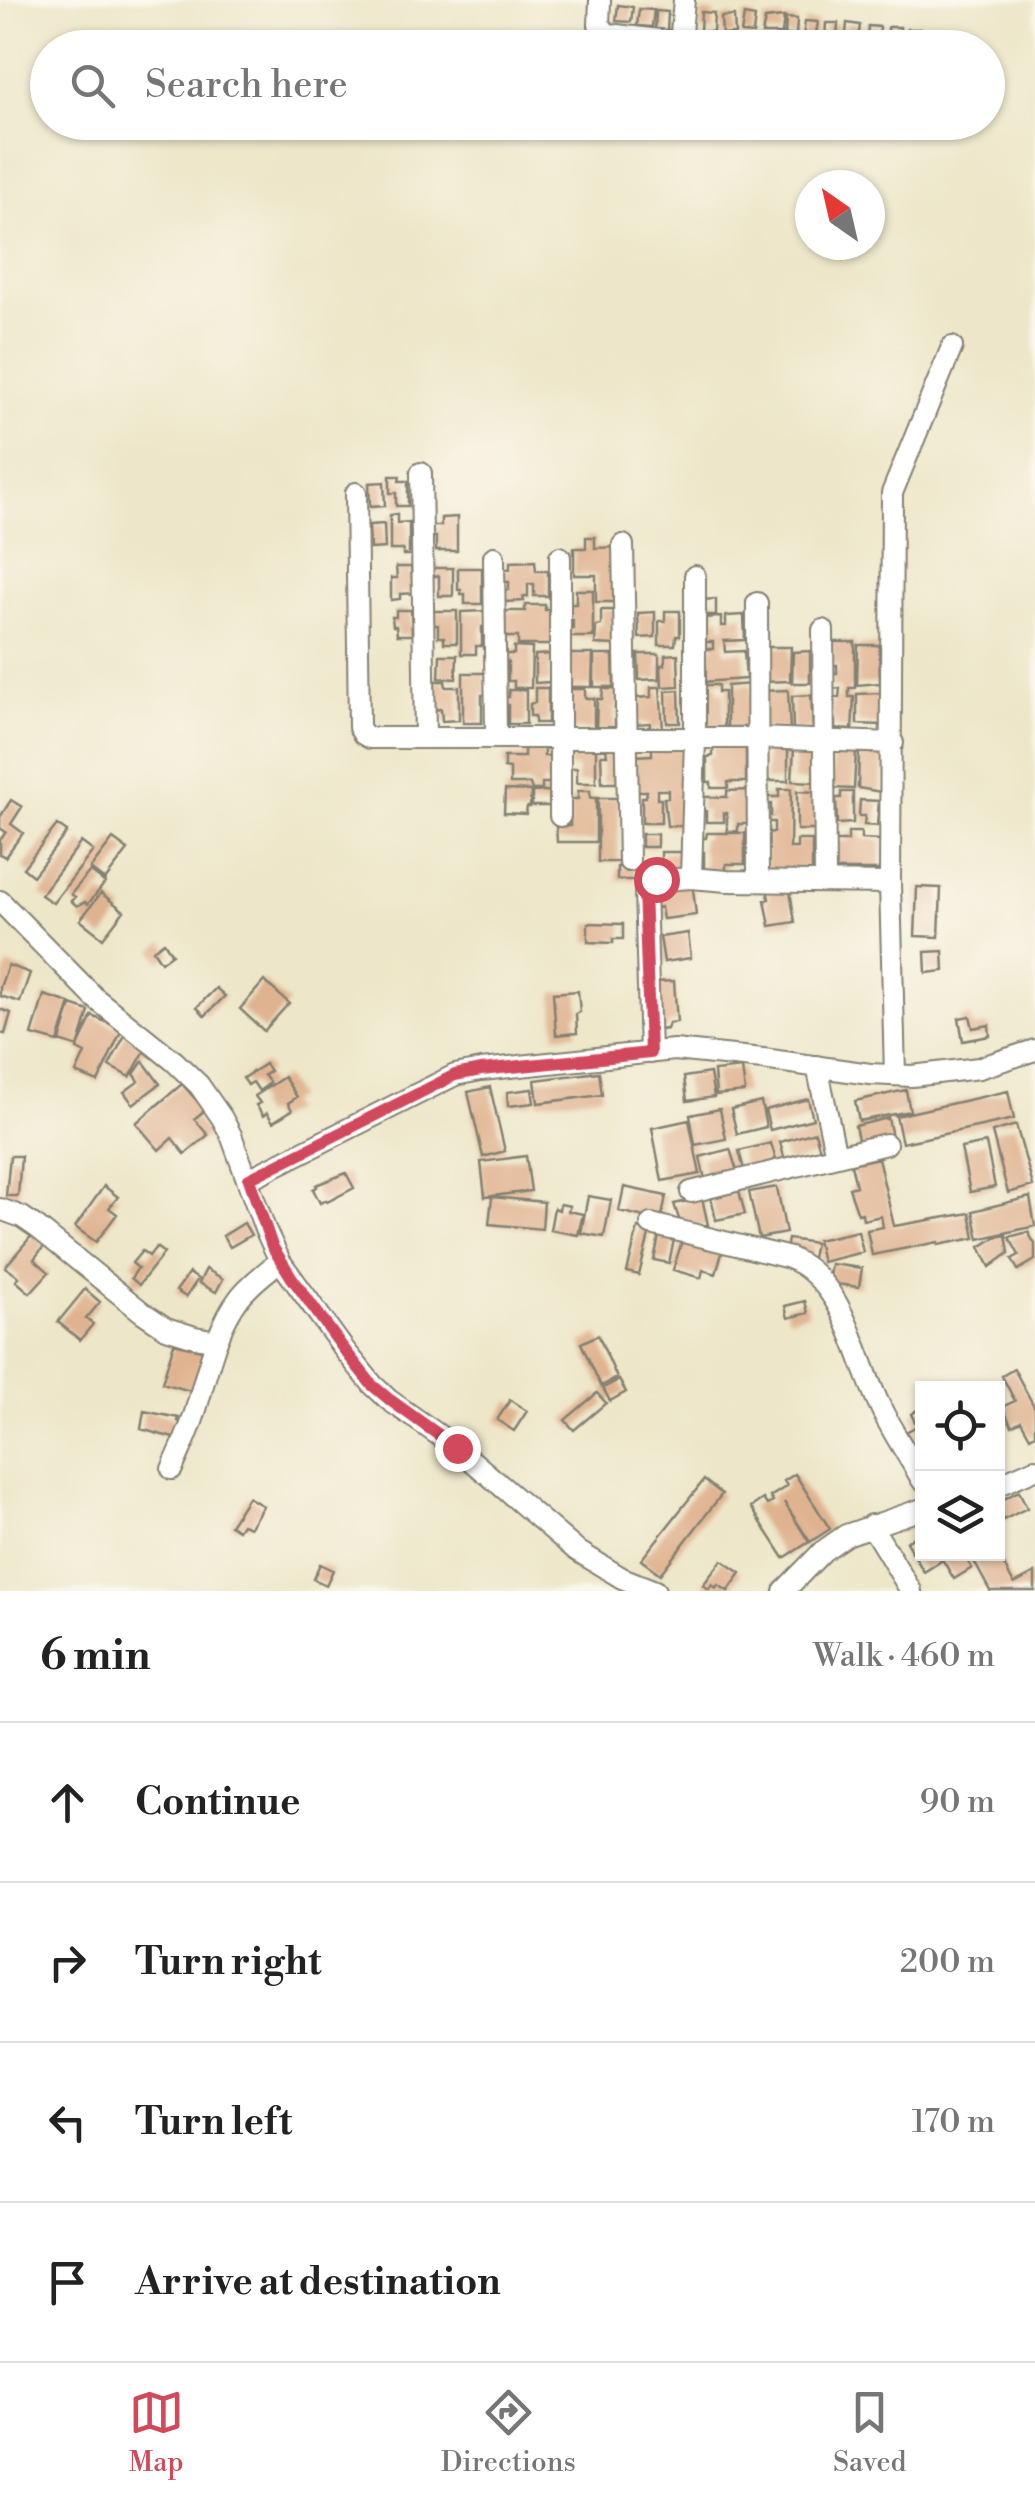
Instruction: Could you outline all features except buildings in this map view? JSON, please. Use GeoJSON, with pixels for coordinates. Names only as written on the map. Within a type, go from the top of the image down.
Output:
{"type":"FeatureCollection","features":[{"type":"Feature","properties":{"kind":"street"},"geometry":{"type":"LineString","coordinates":[[600,0],[602,30]]}},
{"type":"Feature","properties":{"kind":"street"},"geometry":{"type":"LineString","coordinates":[[681,30],[684,0]]}},
{"type":"Feature","properties":{"kind":"street"},"geometry":{"type":"LineString","coordinates":[[894,1075],[890,882],[892,493],[952,347]]}},
{"type":"Feature","properties":{"kind":"street"},"geometry":{"type":"LineString","coordinates":[[422,472],[426,738]]}},
{"type":"Feature","properties":{"kind":"street"},"geometry":{"type":"LineString","coordinates":[[356,493],[359,727],[370,738],[758,738],[892,743]]}},
{"type":"Feature","properties":{"kind":"street"},"geometry":{"type":"LineString","coordinates":[[623,545],[629,862]]}},
{"type":"Feature","properties":{"kind":"street"},"geometry":{"type":"LineString","coordinates":[[494,557],[496,736]]}},
{"type":"Feature","properties":{"kind":"street"},"geometry":{"type":"LineString","coordinates":[[560,557],[560,816]]}},
{"type":"Feature","properties":{"kind":"street"},"geometry":{"type":"LineString","coordinates":[[691,878],[695,576]]}},
{"type":"Feature","properties":{"kind":"street"},"geometry":{"type":"LineString","coordinates":[[757,603],[758,880]]}},
{"type":"Feature","properties":{"kind":"street"},"geometry":{"type":"LineString","coordinates":[[823,630],[825,882]]}},
{"type":"Feature","properties":{"kind":"street"},"geometry":{"type":"LineString","coordinates":[[650,1053],[644,890],[652,880],[890,882]]}},
{"type":"Feature","properties":{"kind":"street"},"geometry":{"type":"LineString","coordinates":[[0,900],[95,998],[189,1073],[222,1118],[280,1261],[372,1385],[457,1448],[576,1550],[622,1578],[655,1591]]}},
{"type":"Feature","properties":{"kind":"street"},"geometry":{"type":"LineString","coordinates":[[249,1179],[455,1075],[481,1070],[694,1051],[912,1076],[979,1068],[1035,1050]]}},
{"type":"Feature","properties":{"kind":"street"},"geometry":{"type":"LineString","coordinates":[[818,1066],[836,1156]]}},
{"type":"Feature","properties":{"kind":"street"},"geometry":{"type":"LineString","coordinates":[[691,1192],[886,1144]]}},
{"type":"Feature","properties":{"kind":"street"},"geometry":{"type":"LineString","coordinates":[[0,1209],[38,1228],[166,1328],[218,1340]]}},
{"type":"Feature","properties":{"kind":"street"},"geometry":{"type":"LineString","coordinates":[[651,1224],[790,1258],[806,1266],[835,1302],[880,1406],[917,1471]]}},
{"type":"Feature","properties":{"kind":"street"},"geometry":{"type":"LineString","coordinates":[[172,1469],[187,1436],[218,1340],[237,1301],[280,1261]]}},
{"type":"Feature","properties":{"kind":"street"},"geometry":{"type":"LineString","coordinates":[[1005,1481],[1035,1469]]}},
{"type":"Feature","properties":{"kind":"street"},"geometry":{"type":"LineString","coordinates":[[784,1591],[823,1551],[846,1535],[915,1512]]}},
{"type":"Feature","properties":{"kind":"street"},"geometry":{"type":"LineString","coordinates":[[871,1525],[911,1591]]}},
{"type":"Feature","properties":{"kind":"route"},"geometry":{"type":"LineString","coordinates":[[457,1448],[372,1385],[343,1348],[272,1246],[249,1179],[455,1075],[650,1053],[644,890],[656,879]]}}]}
